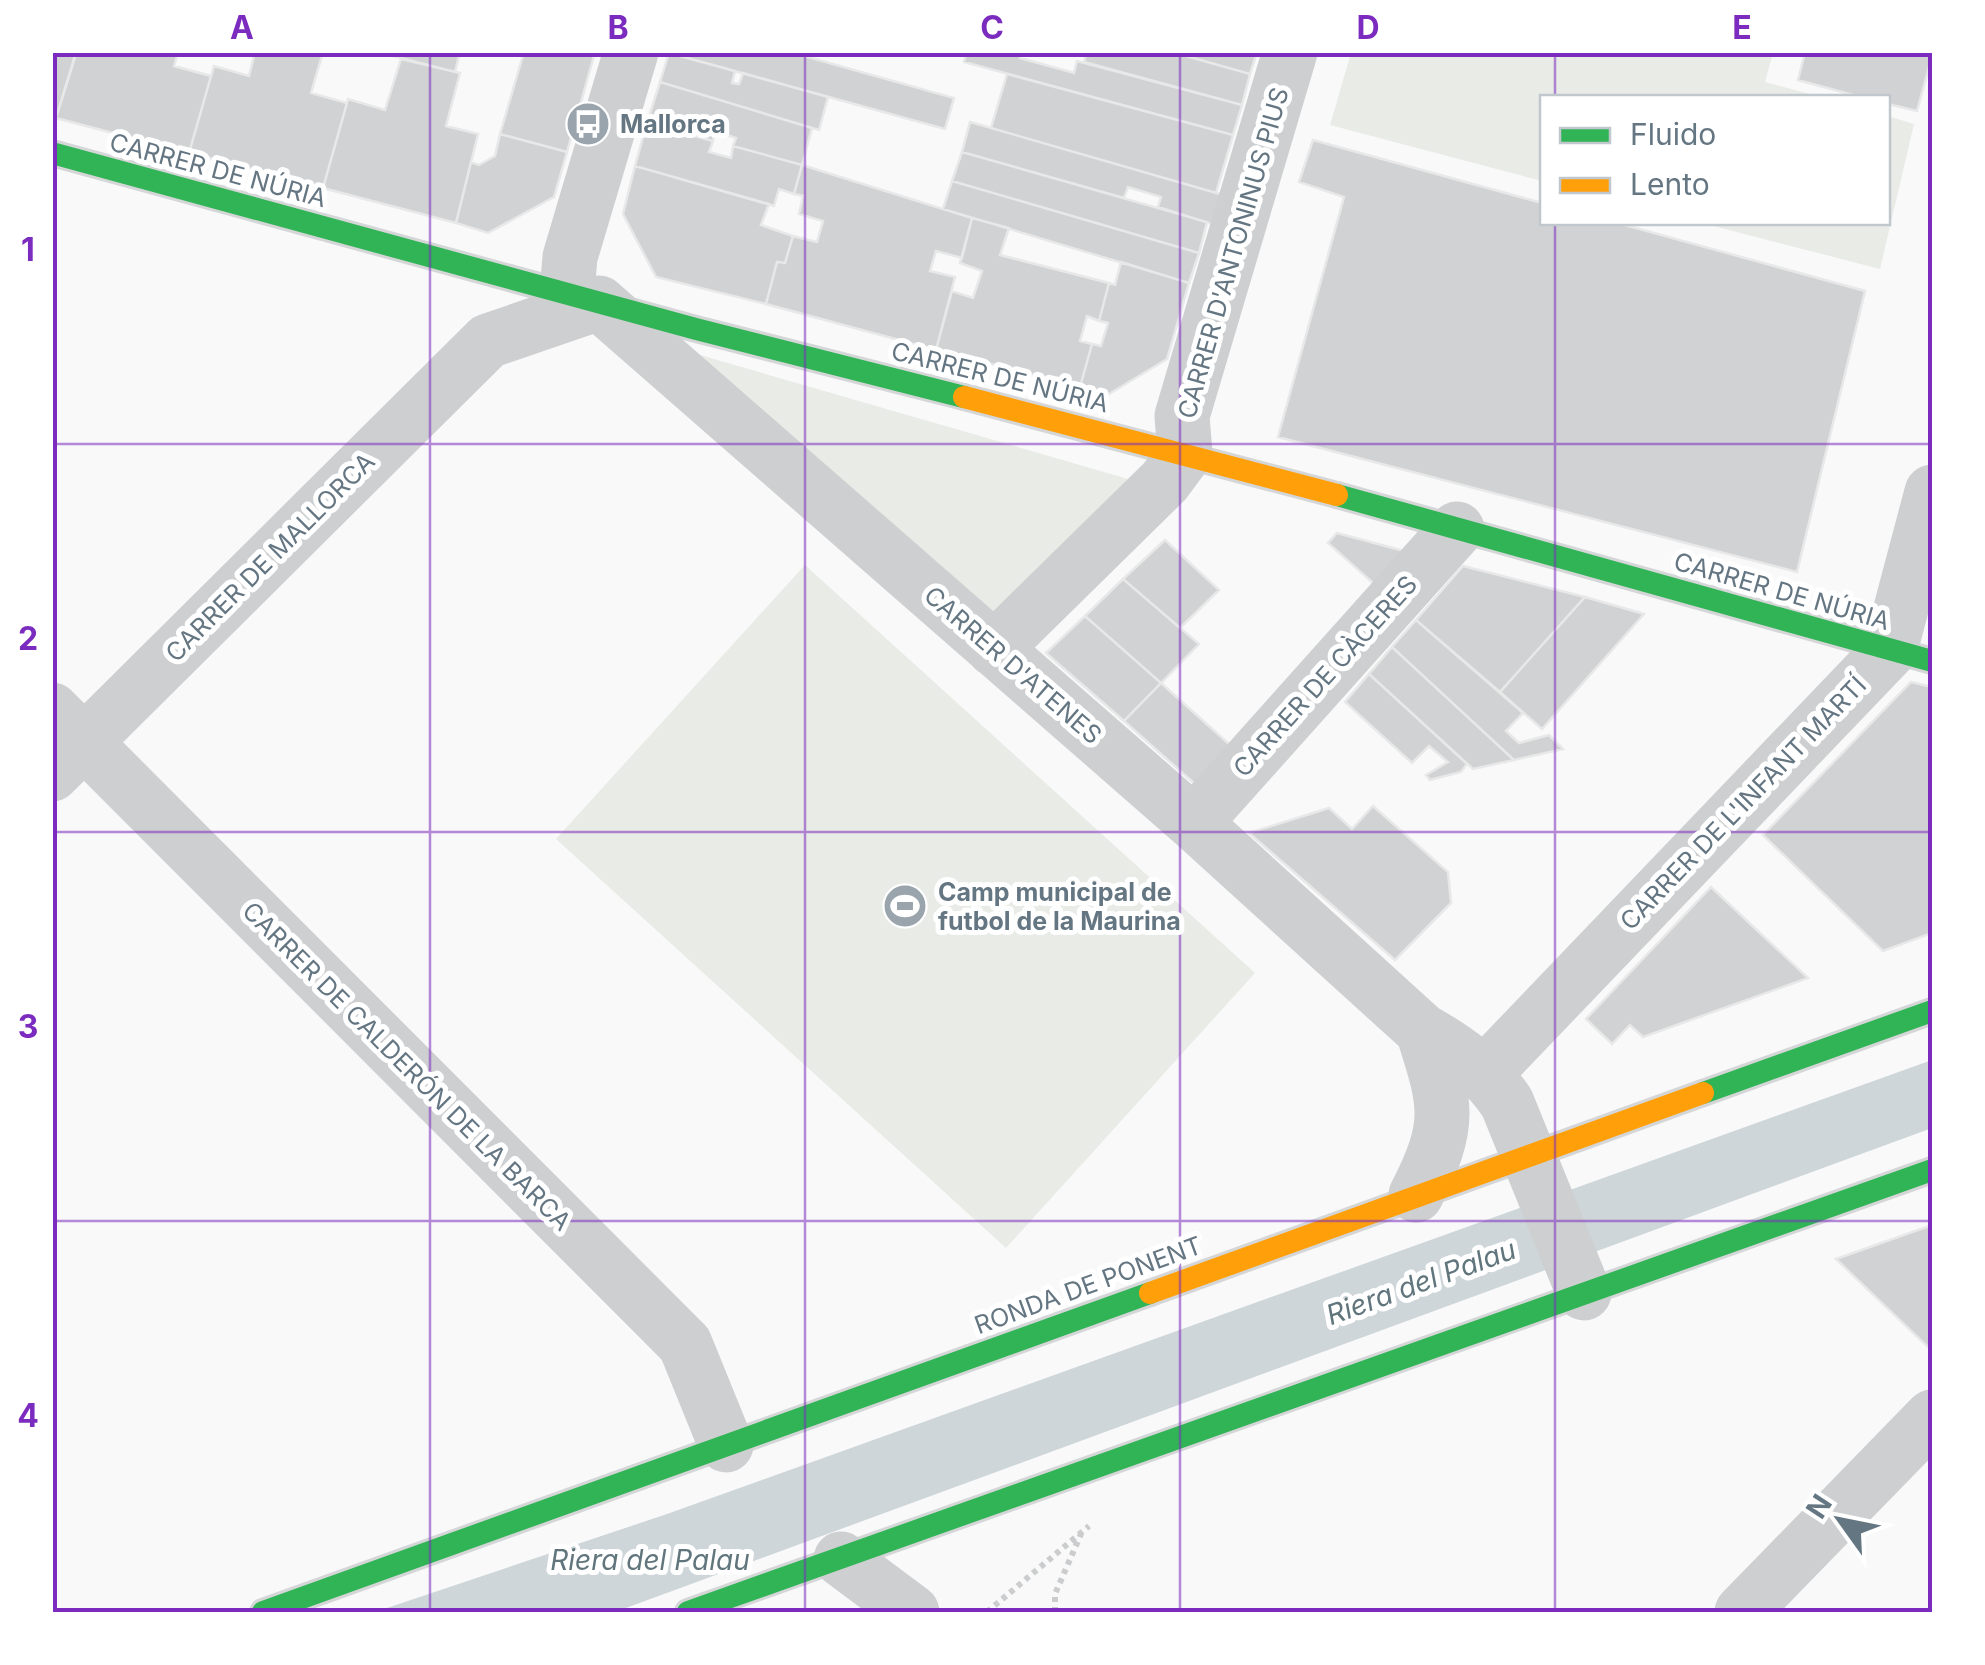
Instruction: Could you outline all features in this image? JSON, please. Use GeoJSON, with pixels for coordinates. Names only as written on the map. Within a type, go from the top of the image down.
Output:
{"type":"FeatureCollection","features":[{"type":"Feature","properties":{"kind":"main road","name":"CARRER DE NÚRIA"},"geometry":{"type":"LineString","coordinates":[[52,153],[468,268],[1185,454],[1911,656]]}},
{"type":"Feature","properties":{"kind":"main road","name":"RONDA DE PONENT"},"geometry":{"type":"LineString","coordinates":[[263,1612],[1416,1196],[1533,1171],[1932,1010]]}},
{"type":"Feature","properties":{"kind":"main road"},"geometry":{"type":"LineString","coordinates":[[688,1612],[841,1560],[1581,1287],[1932,1170]]}},
{"type":"Feature","properties":{"kind":"street"},"geometry":{"type":"LineString","coordinates":[[583,297],[570,257],[631,52]]}},
{"type":"Feature","properties":{"kind":"street","name":"CARRER D'ANTONINUS PIUS"},"geometry":{"type":"LineString","coordinates":[[1185,454],[1182,416],[1290,52]]}},
{"type":"Feature","properties":{"kind":"street"},"geometry":{"type":"LineString","coordinates":[[468,268],[489,308],[488,340]]}},
{"type":"Feature","properties":{"kind":"street","name":"CARRER DE MALLORCA"},"geometry":{"type":"LineString","coordinates":[[63,742],[488,340],[583,297]]}},
{"type":"Feature","properties":{"kind":"street","name":"CARRER D'ATENES"},"geometry":{"type":"LineString","coordinates":[[583,297],[994,649],[1423,1031],[1460,1051],[1484,1074],[1506,1103],[1581,1287]]}},
{"type":"Feature","properties":{"kind":"street"},"geometry":{"type":"LineString","coordinates":[[994,649],[1164,482],[1185,454]]}},
{"type":"Feature","properties":{"kind":"street","name":"CARRER DE L'INFANT MARTÍ"},"geometry":{"type":"LineString","coordinates":[[1484,1074],[1911,656],[1932,492]]}},
{"type":"Feature","properties":{"kind":"street","name":"CARRER DE CÀCERES"},"geometry":{"type":"LineString","coordinates":[[1194,824],[1456,528]]}},
{"type":"Feature","properties":{"kind":"street","name":"CARRER DE CALDERÓN DE LA BARCA"},"geometry":{"type":"LineString","coordinates":[[63,742],[684,1344],[726,1445]]}},
{"type":"Feature","properties":{"kind":"street","name":"CARRER D'ATENES"},"geometry":{"type":"LineString","coordinates":[[1416,1196],[1445,1127],[1440,1083],[1423,1031]]}},
{"type":"Feature","properties":{"kind":"street"},"geometry":{"type":"LineString","coordinates":[[1742,1612],[1923,1446]]}},
{"type":"Feature","properties":{"kind":"street"},"geometry":{"type":"LineString","coordinates":[[841,1560],[890,1612]]}},
{"type":"Feature","properties":{"kind":"street"},"geometry":{"type":"LineString","coordinates":[[841,1560],[912,1612]]}},
{"type":"Feature","properties":{"kind":"path"},"geometry":{"type":"LineString","coordinates":[[1055,1612],[1055,1594],[1082,1533]]}},
{"type":"Feature","properties":{"kind":"shaded area"},"geometry":{"type":"Polygon","coordinates":[[[1351,53],[1773,53],[1765,82],[1814,95],[1540,95],[1540,180],[1330,125],[1351,53]]]}},
{"type":"Feature","properties":{"kind":"shaded area"},"geometry":{"type":"Polygon","coordinates":[[[1890,117],[1914,124],[1880,269],[1710,225],[1890,225],[1890,117]]]}},
{"type":"Feature","properties":{"kind":"shaded area"},"geometry":{"type":"Polygon","coordinates":[[[662,344],[1135,481],[991,615],[662,344]]]}},
{"type":"Feature","properties":{"kind":"shaded area","name":"Camp municipal de futbol de la Maurina"},"geometry":{"type":"Polygon","coordinates":[[[805,565],[1255,973],[1006,1248],[556,839],[805,565]]]}},
{"type":"Feature","properties":{"kind":"water","name":"Riera del Palau"},"geometry":{"type":"Polygon","coordinates":[[[1932,1060],[1932,1128],[615,1612],[375,1612],[667,1514],[1932,1060]]]}},
{"type":"Feature","properties":{"kind":"building"},"geometry":{"type":"Polygon","coordinates":[[[52,52],[76,54],[56,118],[52,117],[52,52]]]}},
{"type":"Feature","properties":{"kind":"building"},"geometry":{"type":"Polygon","coordinates":[[[76,52],[178,52],[174,66],[211,76],[189,153],[56,118],[76,52]]]}},
{"type":"Feature","properties":{"kind":"building"},"geometry":{"type":"Polygon","coordinates":[[[255,52],[323,52],[311,93],[347,103],[323,188],[189,153],[214,66],[249,76],[255,52]]]}},
{"type":"Feature","properties":{"kind":"building"},"geometry":{"type":"Polygon","coordinates":[[[378,52],[460,52],[455,72],[378,52]]]}},
{"type":"Feature","properties":{"kind":"building"},"geometry":{"type":"Polygon","coordinates":[[[524,52],[595,52],[567,152],[500,134],[524,52]]]}},
{"type":"Feature","properties":{"kind":"building"},"geometry":{"type":"Polygon","coordinates":[[[790,52],[954,98],[945,129],[669,53],[790,52]]]}},
{"type":"Feature","properties":{"kind":"building"},"geometry":{"type":"Polygon","coordinates":[[[967,52],[1021,52],[1020,58],[1074,73],[1077,61],[1242,105],[1233,135],[964,62],[967,52]]]}},
{"type":"Feature","properties":{"kind":"building"},"geometry":{"type":"Polygon","coordinates":[[[1087,52],[1172,52],[1250,74],[1242,105],[1084,62],[1087,52]]]}},
{"type":"Feature","properties":{"kind":"building"},"geometry":{"type":"Polygon","coordinates":[[[1172,52],[1257,52],[1250,74],[1172,52]]]}},
{"type":"Feature","properties":{"kind":"building"},"geometry":{"type":"Polygon","coordinates":[[[1805,52],[1932,52],[1917,111],[1890,104],[1890,95],[1853,95],[1798,80],[1805,52]]]}},
{"type":"Feature","properties":{"kind":"building"},"geometry":{"type":"Polygon","coordinates":[[[669,53],[735,71],[732,83],[739,84],[743,73],[828,97],[819,130],[660,82],[669,53]]]}},
{"type":"Feature","properties":{"kind":"building"},"geometry":{"type":"Polygon","coordinates":[[[401,59],[460,73],[446,126],[478,134],[456,223],[323,188],[348,99],[385,110],[401,59]]]}},
{"type":"Feature","properties":{"kind":"building"},"geometry":{"type":"Polygon","coordinates":[[[1007,74],[1233,135],[1216,193],[991,128],[1007,74]]]}},
{"type":"Feature","properties":{"kind":"building"},"geometry":{"type":"Polygon","coordinates":[[[660,82],[812,128],[802,165],[733,146],[736,138],[715,131],[713,141],[647,123],[660,82]]]}},
{"type":"Feature","properties":{"kind":"building"},"geometry":{"type":"Polygon","coordinates":[[[970,122],[1224,195],[1215,225],[1158,207],[1161,197],[1128,187],[1124,198],[962,152],[970,122]]]}},
{"type":"Feature","properties":{"kind":"building"},"geometry":{"type":"Polygon","coordinates":[[[647,123],[713,141],[709,152],[731,158],[733,146],[802,165],[794,194],[779,189],[774,206],[635,166],[647,123]]]}},
{"type":"Feature","properties":{"kind":"building"},"geometry":{"type":"Polygon","coordinates":[[[500,134],[567,152],[554,197],[488,233],[456,223],[471,162],[479,165],[495,156],[500,134]]]}},
{"type":"Feature","properties":{"kind":"building"},"geometry":{"type":"Polygon","coordinates":[[[1313,140],[1540,202],[1540,225],[1625,225],[1865,291],[1797,572],[1278,437],[1344,197],[1299,182],[1313,140]]]}},
{"type":"Feature","properties":{"kind":"building"},"geometry":{"type":"Polygon","coordinates":[[[962,152],[1207,222],[1199,253],[952,181],[962,152]]]}},
{"type":"Feature","properties":{"kind":"building"},"geometry":{"type":"Polygon","coordinates":[[[802,165],[972,218],[962,258],[936,251],[930,271],[955,277],[936,350],[766,304],[777,262],[785,263],[793,236],[817,242],[823,221],[799,214],[803,196],[794,194],[802,165]]]}},
{"type":"Feature","properties":{"kind":"building"},"geometry":{"type":"Polygon","coordinates":[[[635,166],[769,204],[761,225],[793,236],[785,263],[777,262],[766,304],[656,277],[623,214],[635,166]]]}},
{"type":"Feature","properties":{"kind":"building"},"geometry":{"type":"Polygon","coordinates":[[[952,181],[1199,253],[1189,283],[943,209],[952,181]]]}},
{"type":"Feature","properties":{"kind":"building"},"geometry":{"type":"Polygon","coordinates":[[[972,218],[1009,228],[1000,255],[1109,283],[1099,321],[1087,316],[1080,341],[1092,344],[1080,387],[936,350],[952,291],[973,298],[982,271],[960,263],[972,218]]]}},
{"type":"Feature","properties":{"kind":"building"},"geometry":{"type":"Polygon","coordinates":[[[1121,262],[1189,283],[1167,359],[1109,394],[1080,387],[1092,344],[1101,346],[1108,323],[1099,321],[1109,283],[1115,285],[1121,262]]]}},
{"type":"Feature","properties":{"kind":"building"},"geometry":{"type":"Polygon","coordinates":[[[1337,533],[1415,554],[1382,591],[1328,543],[1337,533]]]}},
{"type":"Feature","properties":{"kind":"building"},"geometry":{"type":"Polygon","coordinates":[[[1165,540],[1219,590],[1180,628],[1123,579],[1165,540]]]}},
{"type":"Feature","properties":{"kind":"building"},"geometry":{"type":"Polygon","coordinates":[[[1463,566],[1585,597],[1500,692],[1416,620],[1463,566]]]}},
{"type":"Feature","properties":{"kind":"building"},"geometry":{"type":"Polygon","coordinates":[[[1123,579],[1199,644],[1161,683],[1085,616],[1123,579]]]}},
{"type":"Feature","properties":{"kind":"building"},"geometry":{"type":"Polygon","coordinates":[[[1585,597],[1644,614],[1542,729],[1500,692],[1585,597]]]}},
{"type":"Feature","properties":{"kind":"building"},"geometry":{"type":"Polygon","coordinates":[[[1085,616],[1161,683],[1124,721],[1046,653],[1085,616]]]}},
{"type":"Feature","properties":{"kind":"building"},"geometry":{"type":"Polygon","coordinates":[[[1416,620],[1523,713],[1506,731],[1519,743],[1549,735],[1563,749],[1514,760],[1392,647],[1416,620]]]}},
{"type":"Feature","properties":{"kind":"building"},"geometry":{"type":"Polygon","coordinates":[[[1392,647],[1514,760],[1473,769],[1369,674],[1392,647]]]}},
{"type":"Feature","properties":{"kind":"building"},"geometry":{"type":"Polygon","coordinates":[[[1369,674],[1467,764],[1461,772],[1430,780],[1426,775],[1448,762],[1429,746],[1412,763],[1345,702],[1369,674]]]}},
{"type":"Feature","properties":{"kind":"building"},"geometry":{"type":"Polygon","coordinates":[[[1911,682],[1932,687],[1932,933],[1883,951],[1763,835],[1911,682]]]}},
{"type":"Feature","properties":{"kind":"building"},"geometry":{"type":"Polygon","coordinates":[[[1161,683],[1239,753],[1204,792],[1124,721],[1161,683]]]}},
{"type":"Feature","properties":{"kind":"building"},"geometry":{"type":"Polygon","coordinates":[[[1373,806],[1448,872],[1451,903],[1395,960],[1249,833],[1329,808],[1352,829],[1373,806]]]}},
{"type":"Feature","properties":{"kind":"building"},"geometry":{"type":"Polygon","coordinates":[[[1711,887],[1808,978],[1643,1037],[1630,1025],[1612,1044],[1586,1019],[1711,887]]]}},
{"type":"Feature","properties":{"kind":"building"},"geometry":{"type":"Polygon","coordinates":[[[1932,1225],[1932,1348],[1931,1350],[1836,1259],[1932,1225]]]}},
{"type":"Feature","properties":{"kind":"traffic: fast"},"geometry":{"type":"LineString","coordinates":[[52,153],[696,329],[964,397]]}},
{"type":"Feature","properties":{"kind":"traffic: fast"},"geometry":{"type":"LineString","coordinates":[[1337,495],[1932,661]]}},
{"type":"Feature","properties":{"kind":"traffic: fast"},"geometry":{"type":"LineString","coordinates":[[1703,1093],[1932,1011]]}},
{"type":"Feature","properties":{"kind":"traffic: fast"},"geometry":{"type":"LineString","coordinates":[[688,1612],[1932,1170]]}},
{"type":"Feature","properties":{"kind":"traffic: fast"},"geometry":{"type":"LineString","coordinates":[[263,1612],[1150,1293]]}},
{"type":"Feature","properties":{"kind":"traffic: slow"},"geometry":{"type":"LineString","coordinates":[[964,397],[1337,495]]}},
{"type":"Feature","properties":{"kind":"traffic: slow"},"geometry":{"type":"LineString","coordinates":[[1150,1293],[1703,1093]]}},
{"type":"Feature","properties":{"kind":"place","name":"Mallorca"},"geometry":{"type":"Point","coordinates":[588,124]}},
{"type":"Feature","properties":{"kind":"place","name":"Camp municipal de futbol de la Maurina"},"geometry":{"type":"Point","coordinates":[905,906]}}]}
